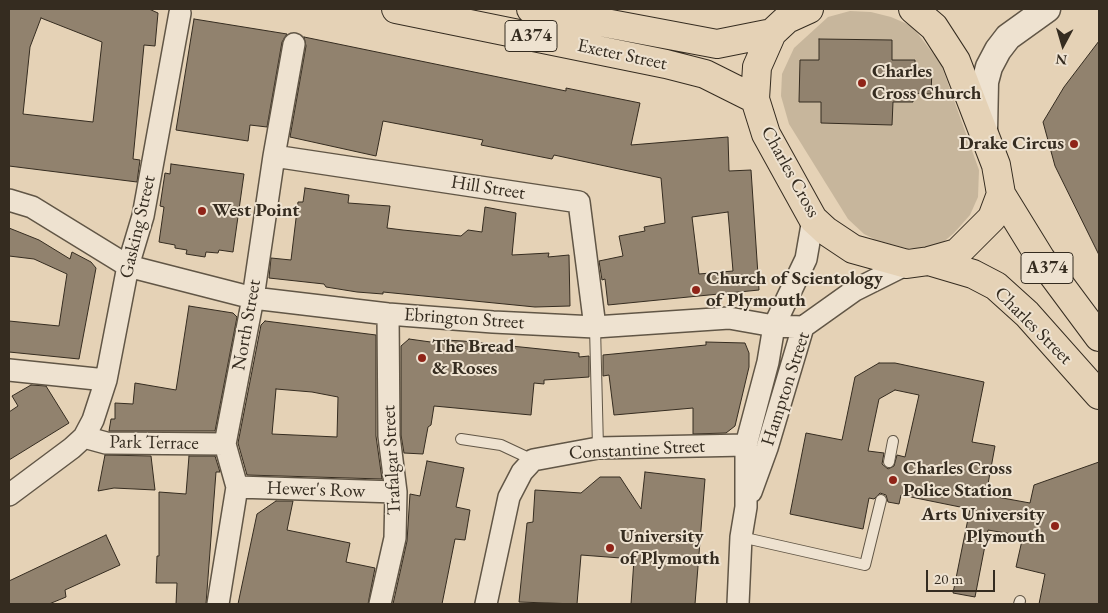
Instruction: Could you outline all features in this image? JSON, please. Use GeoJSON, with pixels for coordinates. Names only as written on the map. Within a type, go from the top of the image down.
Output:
{"type":"FeatureCollection","features":[{"type":"Feature","properties":{"kind":"main road","name":"Exeter Street"},"geometry":{"type":"LineString","coordinates":[[396,9],[666,64],[705,74],[755,99]]}},
{"type":"Feature","properties":{"kind":"main road","name":"Exeter Street"},"geometry":{"type":"LineString","coordinates":[[531,9],[717,44],[790,17]]}},
{"type":"Feature","properties":{"kind":"main road","name":"A374"},"geometry":{"type":"LineString","coordinates":[[913,9],[934,28],[956,61],[996,165],[1001,194]]}},
{"type":"Feature","properties":{"kind":"main road","name":"Charles Cross"},"geometry":{"type":"LineString","coordinates":[[790,17],[758,67],[755,99],[766,134],[813,219],[826,231],[853,249],[918,263]]}},
{"type":"Feature","properties":{"kind":"main road"},"geometry":{"type":"LineString","coordinates":[[918,263],[957,253],[992,218],[1001,194]]}},
{"type":"Feature","properties":{"kind":"main road","name":"Charles Street"},"geometry":{"type":"LineString","coordinates":[[1001,194],[1041,259],[1099,337]]}},
{"type":"Feature","properties":{"kind":"main road","name":"Charles Street"},"geometry":{"type":"LineString","coordinates":[[918,263],[973,274],[996,286],[1027,314],[1099,395]]}},
{"type":"Feature","properties":{"kind":"street"},"geometry":{"type":"LineString","coordinates":[[984,131],[985,82],[989,67],[1008,37],[1047,9]]}},
{"type":"Feature","properties":{"kind":"street","name":"Gasking Street"},"geometry":{"type":"LineString","coordinates":[[84,437],[93,420],[106,380],[128,266],[143,216],[180,13]]}},
{"type":"Feature","properties":{"kind":"street","name":"North Street"},"geometry":{"type":"LineString","coordinates":[[218,604],[237,487],[225,444],[253,298],[274,156],[294,44]]}},
{"type":"Feature","properties":{"kind":"street","name":"Hill Street"},"geometry":{"type":"LineString","coordinates":[[274,156],[579,202],[595,326]]}},
{"type":"Feature","properties":{"kind":"street","name":"Ebrington Street"},"geometry":{"type":"LineString","coordinates":[[9,200],[32,207],[128,266],[253,298],[388,314],[493,322],[595,326],[729,318],[774,326],[803,327]]}},
{"type":"Feature","properties":{"kind":"street","name":"Hampton Street"},"geometry":{"type":"LineString","coordinates":[[738,604],[741,537],[746,507],[746,444],[768,362],[774,326],[806,259],[813,219]]}},
{"type":"Feature","properties":{"kind":"street","name":"Hampton Street"},"geometry":{"type":"LineString","coordinates":[[746,507],[767,448],[803,327],[855,290],[918,263]]}},
{"type":"Feature","properties":{"kind":"street","name":"Trafalgar Street"},"geometry":{"type":"LineString","coordinates":[[380,604],[395,538],[396,492],[389,436],[388,314]]}},
{"type":"Feature","properties":{"kind":"street"},"geometry":{"type":"LineString","coordinates":[[9,370],[106,380]]}},
{"type":"Feature","properties":{"kind":"street"},"geometry":{"type":"LineString","coordinates":[[9,495],[52,464],[84,437]]}},
{"type":"Feature","properties":{"kind":"street","name":"Park Terrace"},"geometry":{"type":"LineString","coordinates":[[84,437],[106,443],[225,444]]}},
{"type":"Feature","properties":{"kind":"street","name":"Constantine Street"},"geometry":{"type":"LineString","coordinates":[[533,460],[598,448],[746,444]]}},
{"type":"Feature","properties":{"kind":"street"},"geometry":{"type":"LineString","coordinates":[[486,604],[509,497],[522,472],[533,460]]}},
{"type":"Feature","properties":{"kind":"street","name":"Hewer's Row"},"geometry":{"type":"LineString","coordinates":[[237,487],[396,492]]}},
{"type":"Feature","properties":{"kind":"lane"},"geometry":{"type":"LineString","coordinates":[[595,326],[598,448]]}},
{"type":"Feature","properties":{"kind":"lane"},"geometry":{"type":"LineString","coordinates":[[461,439],[500,445],[533,460]]}},
{"type":"Feature","properties":{"kind":"lane"},"geometry":{"type":"LineString","coordinates":[[889,462],[893,441]]}},
{"type":"Feature","properties":{"kind":"lane"},"geometry":{"type":"LineString","coordinates":[[741,537],[865,565],[881,500]]}},
{"type":"Feature","properties":{"kind":"shaded area"},"geometry":{"type":"Polygon","coordinates":[[[850,11],[871,12],[891,17],[912,26],[941,64],[979,170],[978,197],[970,215],[941,244],[926,248],[906,248],[878,241],[864,234],[848,219],[789,124],[781,96],[782,74],[794,48],[828,17],[850,11]]]}},
{"type":"Feature","properties":{"kind":"building"},"geometry":{"type":"Polygon","coordinates":[[[9,9],[149,9],[158,13],[155,46],[144,45],[133,159],[140,160],[137,182],[9,166],[9,9]],[[41,18],[30,47],[23,114],[93,122],[102,42],[41,18]]]}},
{"type":"Feature","properties":{"kind":"building"},"geometry":{"type":"Polygon","coordinates":[[[194,19],[287,34],[282,42],[267,127],[250,125],[248,141],[176,130],[194,19]]]}},
{"type":"Feature","properties":{"kind":"building"},"geometry":{"type":"Polygon","coordinates":[[[304,37],[566,91],[566,88],[640,103],[631,145],[728,137],[729,171],[751,170],[759,290],[608,305],[605,279],[602,280],[599,261],[623,256],[619,236],[645,231],[644,227],[665,223],[661,178],[554,155],[552,159],[481,145],[483,140],[383,121],[376,156],[290,137],[306,46],[304,37]],[[728,212],[692,217],[699,274],[733,271],[728,212]]]}},
{"type":"Feature","properties":{"kind":"building"},"geometry":{"type":"Polygon","coordinates":[[[819,39],[892,40],[892,60],[915,60],[915,68],[932,69],[931,94],[913,93],[913,102],[893,102],[892,125],[821,123],[821,102],[799,102],[800,60],[819,60],[819,39]]]}},
{"type":"Feature","properties":{"kind":"building","name":"Drake Circus"},"geometry":{"type":"Polygon","coordinates":[[[1099,41],[1099,255],[1055,166],[1043,122],[1064,87],[1099,41]]]}},
{"type":"Feature","properties":{"kind":"building","name":"West Point"},"geometry":{"type":"Polygon","coordinates":[[[171,164],[244,174],[233,252],[219,250],[218,253],[206,252],[205,257],[186,254],[187,250],[175,248],[175,245],[159,242],[164,207],[160,206],[165,173],[170,174],[171,164]]]}},
{"type":"Feature","properties":{"kind":"building"},"geometry":{"type":"Polygon","coordinates":[[[305,188],[349,195],[348,203],[390,206],[387,228],[403,230],[461,236],[468,230],[482,232],[485,207],[516,213],[512,255],[549,253],[548,257],[569,255],[570,306],[535,307],[383,292],[383,294],[357,292],[326,287],[324,284],[269,278],[271,258],[291,260],[298,202],[303,202],[305,188]]]}},
{"type":"Feature","properties":{"kind":"building"},"geometry":{"type":"Polygon","coordinates":[[[9,228],[39,240],[70,259],[72,252],[91,262],[96,268],[79,359],[9,352],[9,321],[59,326],[67,274],[34,259],[9,256],[9,228]]]}},
{"type":"Feature","properties":{"kind":"building"},"geometry":{"type":"Polygon","coordinates":[[[189,306],[233,313],[237,317],[215,431],[109,431],[111,419],[115,419],[115,403],[133,404],[135,383],[176,390],[189,306]]]}},
{"type":"Feature","properties":{"kind":"building"},"geometry":{"type":"Polygon","coordinates":[[[265,321],[376,335],[376,436],[382,479],[247,475],[238,443],[261,325],[265,321]],[[276,389],[272,434],[337,437],[338,397],[312,392],[276,389]]]}},
{"type":"Feature","properties":{"kind":"building"},"geometry":{"type":"Polygon","coordinates":[[[409,339],[445,344],[445,340],[463,341],[579,353],[579,357],[589,356],[589,377],[544,380],[544,384],[534,383],[531,415],[434,406],[423,454],[404,453],[401,435],[401,346],[409,339]]]}},
{"type":"Feature","properties":{"kind":"building"},"geometry":{"type":"Polygon","coordinates":[[[706,342],[745,343],[749,353],[749,367],[735,426],[726,433],[693,434],[693,408],[614,415],[609,375],[603,376],[603,355],[706,345],[706,342]]]}},
{"type":"Feature","properties":{"kind":"building","name":"Charles Cross Police Station"},"geometry":{"type":"Polygon","coordinates":[[[879,363],[895,363],[984,382],[972,442],[995,446],[986,495],[1030,503],[1034,485],[1099,462],[1099,604],[1039,604],[1045,574],[1016,567],[1023,536],[988,530],[975,597],[953,593],[970,509],[901,495],[899,504],[888,502],[886,495],[880,493],[874,499],[869,498],[863,529],[790,514],[806,433],[842,440],[855,377],[879,363]],[[895,390],[879,399],[868,451],[884,453],[882,464],[888,469],[894,466],[897,455],[905,457],[919,395],[895,390]]]}},
{"type":"Feature","properties":{"kind":"building"},"geometry":{"type":"Polygon","coordinates":[[[31,385],[46,386],[69,423],[9,460],[9,412],[18,406],[12,396],[31,385]]]}},
{"type":"Feature","properties":{"kind":"building"},"geometry":{"type":"Polygon","coordinates":[[[105,455],[151,456],[155,490],[114,488],[98,491],[105,455]]]}},
{"type":"Feature","properties":{"kind":"building"},"geometry":{"type":"Polygon","coordinates":[[[189,456],[215,456],[220,472],[216,472],[206,604],[176,604],[177,583],[156,583],[157,556],[159,556],[159,492],[186,494],[189,456]]]}},
{"type":"Feature","properties":{"kind":"building"},"geometry":{"type":"Polygon","coordinates":[[[427,461],[464,468],[456,507],[470,510],[465,540],[455,539],[442,604],[393,604],[407,541],[410,494],[420,496],[427,461]]]}},
{"type":"Feature","properties":{"kind":"building"},"geometry":{"type":"Polygon","coordinates":[[[645,472],[705,479],[695,604],[631,604],[634,559],[581,555],[577,604],[519,602],[527,523],[533,522],[535,490],[581,493],[600,477],[620,477],[641,509],[645,472]]]}},
{"type":"Feature","properties":{"kind":"building"},"geometry":{"type":"Polygon","coordinates":[[[276,501],[293,501],[287,530],[350,543],[346,562],[375,568],[368,604],[238,604],[257,514],[276,501]]]}},
{"type":"Feature","properties":{"kind":"building"},"geometry":{"type":"Polygon","coordinates":[[[106,535],[120,565],[65,590],[66,597],[49,604],[9,604],[9,581],[106,535]]]}},
{"type":"Feature","properties":{"kind":"place","name":"Charles Cross Church"},"geometry":{"type":"Point","coordinates":[862,83]}},
{"type":"Feature","properties":{"kind":"place","name":"Drake Circus"},"geometry":{"type":"Point","coordinates":[1074,144]}},
{"type":"Feature","properties":{"kind":"place","name":"West Point"},"geometry":{"type":"Point","coordinates":[202,211]}},
{"type":"Feature","properties":{"kind":"place","name":"Church of Scientology of Plymouth"},"geometry":{"type":"Point","coordinates":[696,290]}},
{"type":"Feature","properties":{"kind":"place","name":"The Bread & Roses"},"geometry":{"type":"Point","coordinates":[422,358]}},
{"type":"Feature","properties":{"kind":"place","name":"Charles Cross Police Station"},"geometry":{"type":"Point","coordinates":[893,480]}},
{"type":"Feature","properties":{"kind":"place","name":"Arts University Plymouth"},"geometry":{"type":"Point","coordinates":[1055,526]}},
{"type":"Feature","properties":{"kind":"place","name":"University of Plymouth"},"geometry":{"type":"Point","coordinates":[610,548]}}]}
